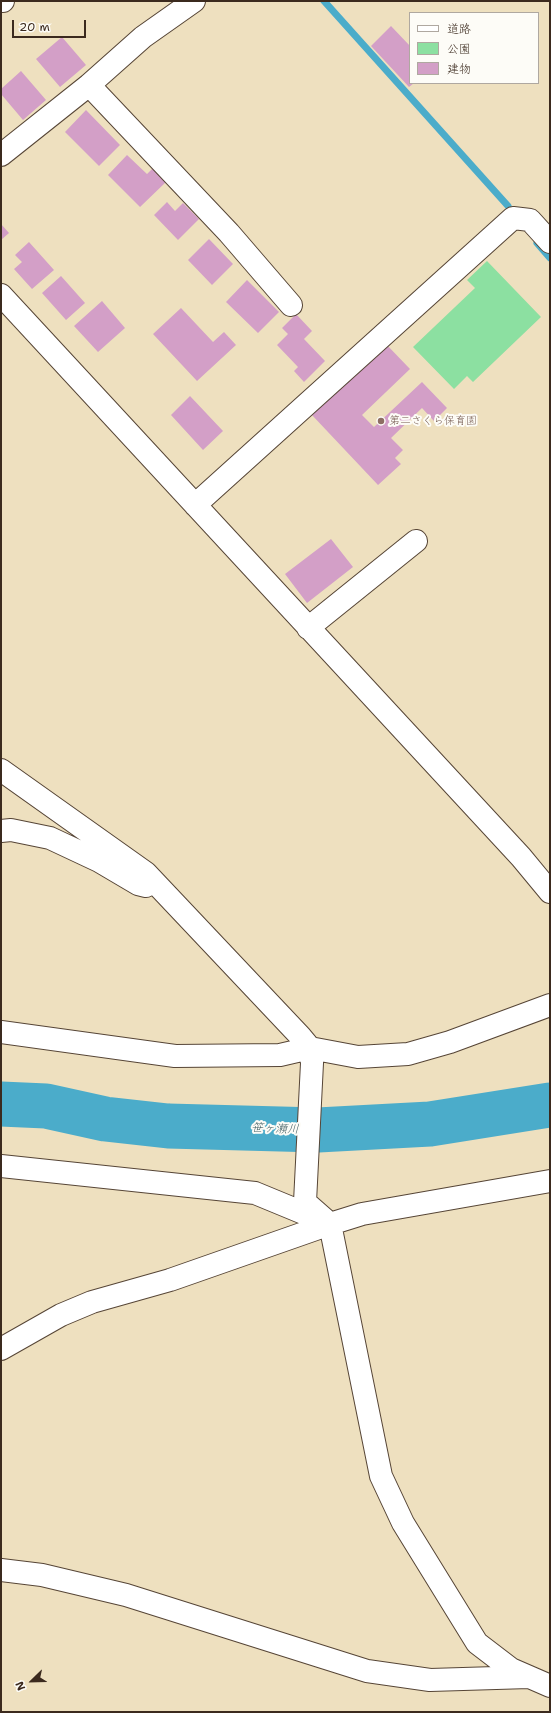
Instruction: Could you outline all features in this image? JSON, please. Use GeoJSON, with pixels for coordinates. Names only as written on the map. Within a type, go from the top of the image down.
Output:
{"type":"FeatureCollection","features":[{"type":"Feature","properties":{"kind":"street"},"geometry":{"type":"LineString","coordinates":[[1,155],[89,85],[143,36],[194,1]]}},
{"type":"Feature","properties":{"kind":"street"},"geometry":{"type":"LineString","coordinates":[[89,85],[229,233],[291,305]]}},
{"type":"Feature","properties":{"kind":"street"},"geometry":{"type":"LineString","coordinates":[[195,505],[513,218],[530,220],[550,242]]}},
{"type":"Feature","properties":{"kind":"street"},"geometry":{"type":"LineString","coordinates":[[1,295],[516,851],[550,892]]}},
{"type":"Feature","properties":{"kind":"street"},"geometry":{"type":"LineString","coordinates":[[308,628],[416,542]]}},
{"type":"Feature","properties":{"kind":"street"},"geometry":{"type":"LineString","coordinates":[[1,770],[146,873],[159,889],[300,1036],[311,1055],[305,1202],[330,1224],[381,1476],[403,1522],[477,1643],[511,1669],[541,1682]]}},
{"type":"Feature","properties":{"kind":"street"},"geometry":{"type":"LineString","coordinates":[[1,831],[11,830],[50,838],[99,861],[138,884],[159,889]]}},
{"type":"Feature","properties":{"kind":"street"},"geometry":{"type":"LineString","coordinates":[[1,1032],[175,1056],[311,1055],[358,1057],[408,1054],[450,1042],[550,1005]]}},
{"type":"Feature","properties":{"kind":"street"},"geometry":{"type":"LineString","coordinates":[[1,1166],[255,1193],[330,1224]]}},
{"type":"Feature","properties":{"kind":"street"},"geometry":{"type":"LineString","coordinates":[[1,1348],[60,1316],[92,1302],[170,1280],[362,1214],[550,1181]]}},
{"type":"Feature","properties":{"kind":"street"},"geometry":{"type":"LineString","coordinates":[[1,1570],[42,1575],[126,1595],[367,1671],[430,1680],[541,1682]]}},
{"type":"Feature","properties":{"kind":"green space"},"geometry":{"type":"Polygon","coordinates":[[[487,261],[541,317],[473,382],[467,376],[454,389],[413,347],[475,288],[467,280],[487,261]]]}},
{"type":"Feature","properties":{"kind":"building"},"geometry":{"type":"Polygon","coordinates":[[[391,26],[409,45],[409,84],[413,84],[409,87],[371,46],[391,26]]]}},
{"type":"Feature","properties":{"kind":"building"},"geometry":{"type":"Polygon","coordinates":[[[62,37],[86,65],[60,87],[36,59],[62,37]]]}},
{"type":"Feature","properties":{"kind":"building"},"geometry":{"type":"Polygon","coordinates":[[[21,71],[46,100],[23,120],[1,94],[1,89],[21,71]]]}},
{"type":"Feature","properties":{"kind":"building"},"geometry":{"type":"Polygon","coordinates":[[[86,110],[120,145],[99,166],[65,132],[86,110]]]}},
{"type":"Feature","properties":{"kind":"building"},"geometry":{"type":"Polygon","coordinates":[[[127,155],[147,174],[153,168],[166,182],[140,207],[108,175],[127,155]]]}},
{"type":"Feature","properties":{"kind":"building"},"geometry":{"type":"Polygon","coordinates":[[[167,202],[175,211],[183,203],[199,219],[178,240],[154,215],[167,202]]]}},
{"type":"Feature","properties":{"kind":"building"},"geometry":{"type":"Polygon","coordinates":[[[1,224],[9,233],[1,240],[1,224]]]}},
{"type":"Feature","properties":{"kind":"building"},"geometry":{"type":"Polygon","coordinates":[[[209,239],[233,264],[212,285],[188,260],[209,239]]]}},
{"type":"Feature","properties":{"kind":"building"},"geometry":{"type":"Polygon","coordinates":[[[29,242],[54,270],[32,289],[14,269],[22,262],[15,255],[29,242]]]}},
{"type":"Feature","properties":{"kind":"building"},"geometry":{"type":"Polygon","coordinates":[[[61,276],[85,303],[66,320],[42,293],[61,276]]]}},
{"type":"Feature","properties":{"kind":"building"},"geometry":{"type":"Polygon","coordinates":[[[247,280],[279,312],[258,333],[226,302],[247,280]]]}},
{"type":"Feature","properties":{"kind":"building"},"geometry":{"type":"Polygon","coordinates":[[[102,301],[125,328],[98,352],[74,326],[102,301]]]}},
{"type":"Feature","properties":{"kind":"building"},"geometry":{"type":"Polygon","coordinates":[[[181,308],[213,342],[224,332],[236,345],[197,381],[153,334],[181,308]]]}},
{"type":"Feature","properties":{"kind":"building"},"geometry":{"type":"Polygon","coordinates":[[[296,314],[312,331],[304,339],[325,361],[304,382],[294,371],[298,367],[277,345],[288,334],[282,328],[296,314]]]}},
{"type":"Feature","properties":{"kind":"building"},"geometry":{"type":"Polygon","coordinates":[[[385,343],[410,369],[362,415],[374,427],[422,382],[447,408],[434,421],[422,408],[391,438],[403,450],[395,458],[401,464],[378,485],[311,414],[385,343]]]}},
{"type":"Feature","properties":{"kind":"building"},"geometry":{"type":"Polygon","coordinates":[[[190,396],[223,431],[203,450],[171,415],[190,396]]]}},
{"type":"Feature","properties":{"kind":"building"},"geometry":{"type":"Polygon","coordinates":[[[331,539],[353,567],[307,603],[285,574],[331,539]]]}},
{"type":"Feature","properties":{"kind":"waterway"},"geometry":{"type":"LineString","coordinates":[[324,1],[508,206]]}},
{"type":"Feature","properties":{"kind":"waterway"},"geometry":{"type":"LineString","coordinates":[[537,243],[550,258]]}},
{"type":"Feature","properties":{"kind":"waterway","name":"笹ヶ瀬川"},"geometry":{"type":"LineString","coordinates":[[1,1104],[46,1106],[105,1119],[168,1126],[318,1130],[430,1124],[550,1105]]}},
{"type":"Feature","properties":{"kind":"place","name":"第二さくら保育園"},"geometry":{"type":"Point","coordinates":[381,421]}}]}
